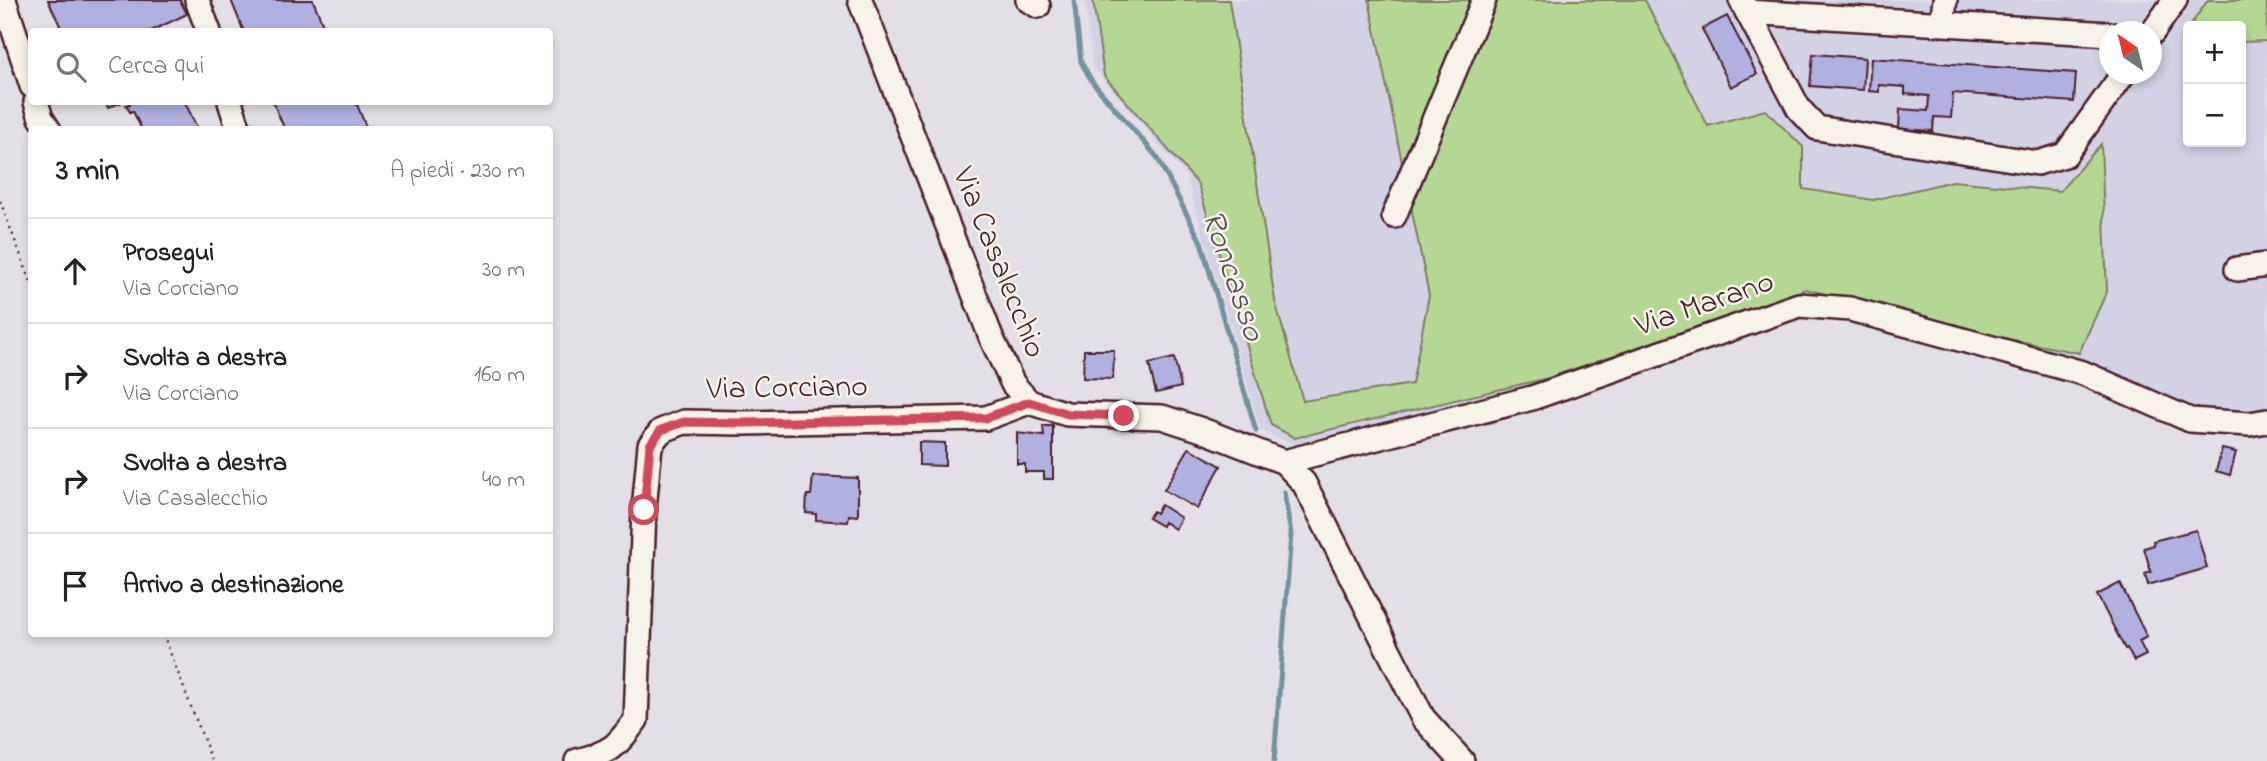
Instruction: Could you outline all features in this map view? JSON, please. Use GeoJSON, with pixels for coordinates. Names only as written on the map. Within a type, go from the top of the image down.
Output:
{"type":"FeatureCollection","features":[{"type":"Feature","properties":{"kind":"street"},"geometry":{"type":"LineString","coordinates":[[4,0],[28,74]]}},
{"type":"Feature","properties":{"kind":"street"},"geometry":{"type":"LineString","coordinates":[[197,0],[208,28]]}},
{"type":"Feature","properties":{"kind":"street","name":"Via Casalecchio"},"geometry":{"type":"LineString","coordinates":[[860,0],[991,337],[1013,384],[1029,402],[1068,414],[1162,417],[1284,462],[1304,483],[1423,718],[1462,761]]}},
{"type":"Feature","properties":{"kind":"street"},"geometry":{"type":"LineString","coordinates":[[1394,216],[1484,0]]}},
{"type":"Feature","properties":{"kind":"street"},"geometry":{"type":"LineString","coordinates":[[1942,24],[1945,0]]}},
{"type":"Feature","properties":{"kind":"street"},"geometry":{"type":"LineString","coordinates":[[2160,21],[2175,0]]}},
{"type":"Feature","properties":{"kind":"street"},"geometry":{"type":"LineString","coordinates":[[1744,6],[1942,24],[2099,33]]}},
{"type":"Feature","properties":{"kind":"street"},"geometry":{"type":"LineString","coordinates":[[1744,6],[1799,108],[1816,128],[2037,163],[2065,155],[2116,84]]}},
{"type":"Feature","properties":{"kind":"street"},"geometry":{"type":"LineString","coordinates":[[37,105],[46,126]]}},
{"type":"Feature","properties":{"kind":"street"},"geometry":{"type":"LineString","coordinates":[[231,105],[238,126]]}},
{"type":"Feature","properties":{"kind":"street"},"geometry":{"type":"LineString","coordinates":[[2237,269],[2267,265]]}},
{"type":"Feature","properties":{"kind":"street","name":"Via Marano"},"geometry":{"type":"LineString","coordinates":[[1284,462],[1532,398],[1799,305],[1850,309],[2083,373],[2190,420],[2249,424],[2267,421]]}},
{"type":"Feature","properties":{"kind":"street","name":"Via Corciano"},"geometry":{"type":"LineString","coordinates":[[577,761],[604,755],[621,740],[636,720],[644,510],[650,445],[661,430],[684,422],[986,418],[1029,402]]}},
{"type":"Feature","properties":{"kind":"path"},"geometry":{"type":"LineString","coordinates":[[0,201],[28,274]]}},
{"type":"Feature","properties":{"kind":"path"},"geometry":{"type":"LineString","coordinates":[[164,637],[212,761]]}},
{"type":"Feature","properties":{"kind":"shaded area"},"geometry":{"type":"Polygon","coordinates":[[[1085,0],[2267,0],[2267,412],[2227,416],[2189,414],[1827,298],[1522,394],[1296,446],[1261,430],[1186,176],[1093,67],[1085,0]]]}},
{"type":"Feature","properties":{"kind":"green space"},"geometry":{"type":"Polygon","coordinates":[[[1093,0],[1229,0],[1275,301],[1303,401],[1412,384],[1429,295],[1369,0],[1645,0],[1708,126],[1765,110],[1803,147],[1803,189],[1873,200],[1953,181],[2060,191],[2101,144],[2107,291],[2079,353],[1989,335],[1806,289],[1548,378],[1295,438],[1271,425],[1198,184],[1104,76],[1093,0]]]}},
{"type":"Feature","properties":{"kind":"green space"},"geometry":{"type":"Polygon","coordinates":[[[2208,0],[2267,0],[2267,41],[2246,42],[2246,21],[2193,21],[2208,0]]]}},
{"type":"Feature","properties":{"kind":"building"},"geometry":{"type":"Polygon","coordinates":[[[48,0],[180,0],[187,14],[157,28],[61,28],[48,0]]]}},
{"type":"Feature","properties":{"kind":"building"},"geometry":{"type":"Polygon","coordinates":[[[231,0],[313,0],[324,28],[242,28],[231,0]]]}},
{"type":"Feature","properties":{"kind":"building"},"geometry":{"type":"Polygon","coordinates":[[[1727,16],[1757,74],[1731,87],[1702,29],[1727,16]]]}},
{"type":"Feature","properties":{"kind":"building"},"geometry":{"type":"Polygon","coordinates":[[[1813,54],[1865,58],[1863,90],[1810,86],[1813,54]]]}},
{"type":"Feature","properties":{"kind":"building"},"geometry":{"type":"Polygon","coordinates":[[[1871,58],[2076,73],[2074,102],[1953,93],[1951,118],[1934,117],[1933,131],[1899,129],[1900,109],[1928,111],[1929,96],[1905,94],[1905,87],[1879,85],[1879,92],[1869,91],[1871,58]]]}},
{"type":"Feature","properties":{"kind":"building"},"geometry":{"type":"Polygon","coordinates":[[[126,105],[186,105],[196,126],[140,126],[133,111],[130,112],[126,105]]]}},
{"type":"Feature","properties":{"kind":"building"},"geometry":{"type":"Polygon","coordinates":[[[274,105],[357,105],[366,126],[283,126],[274,105]]]}},
{"type":"Feature","properties":{"kind":"building"},"geometry":{"type":"Polygon","coordinates":[[[1084,350],[1114,350],[1113,379],[1083,378],[1084,350]]]}},
{"type":"Feature","properties":{"kind":"building"},"geometry":{"type":"Polygon","coordinates":[[[1174,358],[1181,387],[1156,393],[1149,364],[1174,358]]]}},
{"type":"Feature","properties":{"kind":"building"},"geometry":{"type":"Polygon","coordinates":[[[1043,426],[1053,426],[1053,479],[1044,479],[1044,472],[1025,472],[1025,464],[1017,464],[1017,433],[1044,436],[1043,426]]]}},
{"type":"Feature","properties":{"kind":"building"},"geometry":{"type":"Polygon","coordinates":[[[919,442],[945,443],[945,466],[919,465],[919,442]]]}},
{"type":"Feature","properties":{"kind":"building"},"geometry":{"type":"Polygon","coordinates":[[[1189,448],[1221,466],[1197,509],[1164,490],[1189,448]]]}},
{"type":"Feature","properties":{"kind":"building"},"geometry":{"type":"Polygon","coordinates":[[[2222,449],[2236,452],[2230,475],[2216,471],[2222,449]]]}},
{"type":"Feature","properties":{"kind":"building"},"geometry":{"type":"Polygon","coordinates":[[[813,476],[858,478],[858,516],[849,515],[848,522],[816,520],[816,514],[806,513],[807,495],[811,495],[813,476]]]}},
{"type":"Feature","properties":{"kind":"building"},"geometry":{"type":"Polygon","coordinates":[[[1161,505],[1181,518],[1175,529],[1164,522],[1162,526],[1148,518],[1153,511],[1156,513],[1161,505]]]}},
{"type":"Feature","properties":{"kind":"building"},"geometry":{"type":"Polygon","coordinates":[[[2196,530],[2207,568],[2148,585],[2145,574],[2151,572],[2144,548],[2154,545],[2153,541],[2196,530]]]}},
{"type":"Feature","properties":{"kind":"building"},"geometry":{"type":"Polygon","coordinates":[[[2120,583],[2147,637],[2139,641],[2146,655],[2134,661],[2097,595],[2120,583]]]}},
{"type":"Feature","properties":{"kind":"waterway","name":"Roncasso"},"geometry":{"type":"LineString","coordinates":[[1074,0],[1081,62],[1093,83],[1157,157],[1201,242],[1256,431]]}},
{"type":"Feature","properties":{"kind":"waterway","name":"Roncasso"},"geometry":{"type":"LineString","coordinates":[[1274,761],[1291,534],[1284,492]]}},
{"type":"Feature","properties":{"kind":"route"},"geometry":{"type":"LineString","coordinates":[[644,510],[650,445],[661,430],[684,422],[986,418],[1029,402],[1068,414],[1124,416]]}}]}
